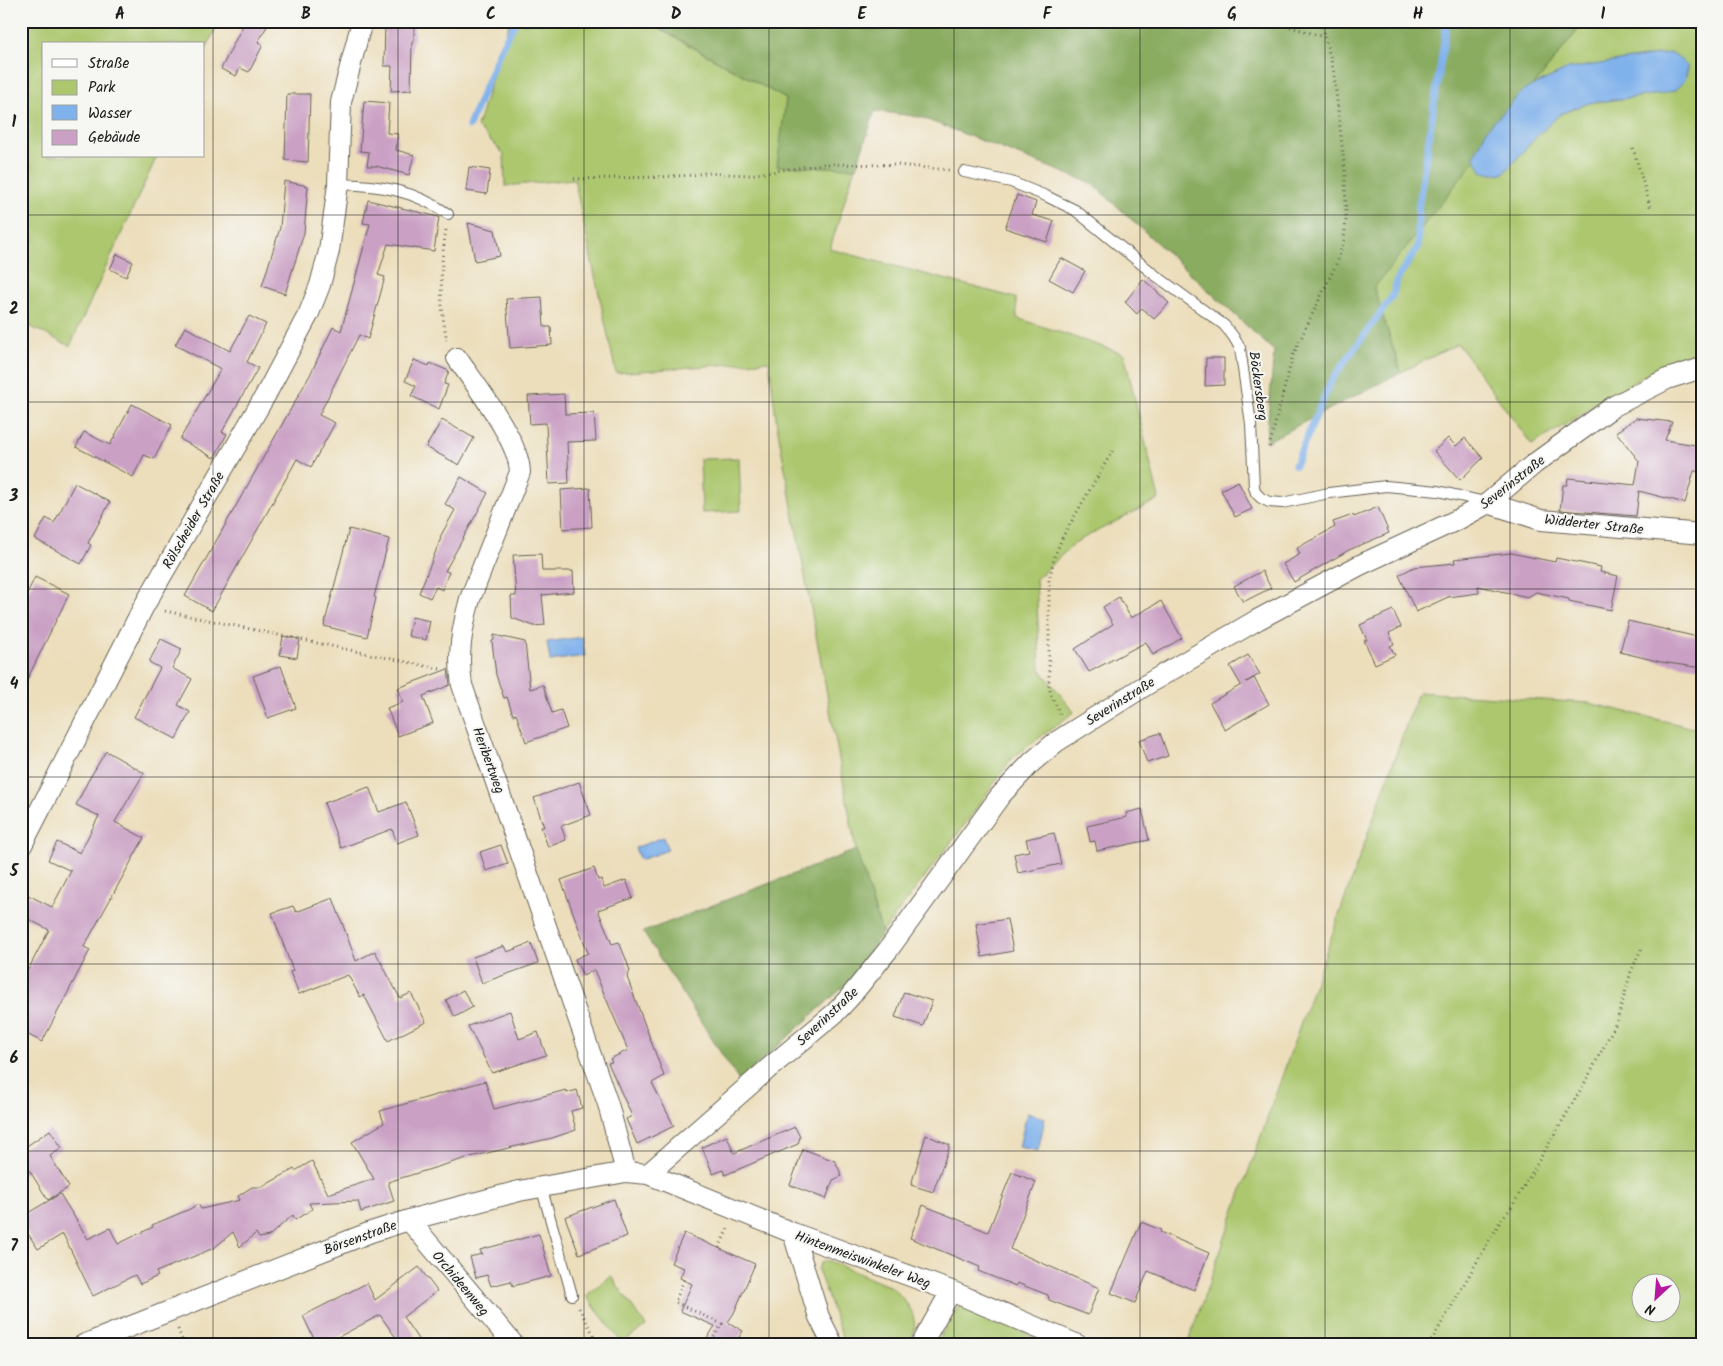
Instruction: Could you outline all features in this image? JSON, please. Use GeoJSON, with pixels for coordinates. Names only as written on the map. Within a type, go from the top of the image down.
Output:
{"type":"FeatureCollection","features":[{"type":"Feature","properties":{"kind":"street","name":"Rölscheider Straße"},"geometry":{"type":"LineString","coordinates":[[21,847],[144,606],[265,396],[309,313],[320,285],[329,251],[338,184],[341,102],[362,21]]}},
{"type":"Feature","properties":{"kind":"street","name":"Heribertweg"},"geometry":{"type":"LineString","coordinates":[[457,358],[512,442],[520,461],[520,472],[470,599],[461,633],[460,673],[466,696],[608,1104],[626,1172]]}},
{"type":"Feature","properties":{"kind":"street","name":"Severinstraße"},"geometry":{"type":"LineString","coordinates":[[648,1174],[768,1068],[835,1013],[883,956],[1000,796],[1032,762],[1070,732],[1154,680],[1320,585],[1459,519],[1488,503],[1534,464],[1614,406],[1667,379],[1702,368]]}},
{"type":"Feature","properties":{"kind":"street","name":"Widderter Straße"},"geometry":{"type":"LineString","coordinates":[[1488,503],[1541,520],[1702,534]]}},
{"type":"Feature","properties":{"kind":"street","name":"Börsenstraße"},"geometry":{"type":"LineString","coordinates":[[83,1345],[332,1246],[409,1220],[542,1186],[626,1172],[648,1174]]}},
{"type":"Feature","properties":{"kind":"street","name":"Hintenmeiswinkeler Weg"},"geometry":{"type":"LineString","coordinates":[[648,1174],[793,1233],[950,1291],[1078,1345]]}},
{"type":"Feature","properties":{"kind":"street","name":"Orchideenweg"},"geometry":{"type":"LineString","coordinates":[[409,1220],[514,1345]]}},
{"type":"Feature","properties":{"kind":"street"},"geometry":{"type":"LineString","coordinates":[[793,1233],[819,1317],[832,1345]]}},
{"type":"Feature","properties":{"kind":"street"},"geometry":{"type":"LineString","coordinates":[[921,1345],[950,1291]]}},
{"type":"Feature","properties":{"kind":"lane","name":"Böckersberg"},"geometry":{"type":"LineString","coordinates":[[964,172],[1011,182],[1075,210],[1155,274],[1224,325],[1240,348],[1251,424],[1254,487],[1256,493],[1261,498],[1269,502],[1282,503],[1329,493],[1386,486],[1438,490],[1488,503]]}},
{"type":"Feature","properties":{"kind":"lane"},"geometry":{"type":"LineString","coordinates":[[338,184],[383,187],[429,202],[448,214]]}},
{"type":"Feature","properties":{"kind":"lane"},"geometry":{"type":"LineString","coordinates":[[542,1186],[572,1294]]}},
{"type":"Feature","properties":{"kind":"path"},"geometry":{"type":"LineString","coordinates":[[1271,21],[1324,37]]}},
{"type":"Feature","properties":{"kind":"path"},"geometry":{"type":"LineString","coordinates":[[1268,451],[1292,355],[1338,260],[1344,240],[1346,220],[1345,172],[1332,61],[1324,37],[1322,21]]}},
{"type":"Feature","properties":{"kind":"path"},"geometry":{"type":"LineString","coordinates":[[1633,148],[1651,209]]}},
{"type":"Feature","properties":{"kind":"path"},"geometry":{"type":"LineString","coordinates":[[574,179],[667,177],[705,173],[749,175],[824,164],[897,165],[964,172]]}},
{"type":"Feature","properties":{"kind":"path"},"geometry":{"type":"LineString","coordinates":[[448,214],[442,252],[442,318],[447,342],[457,358]]}},
{"type":"Feature","properties":{"kind":"path"},"geometry":{"type":"LineString","coordinates":[[1070,732],[1056,707],[1049,686],[1049,582],[1054,558],[1064,536],[1113,450]]}},
{"type":"Feature","properties":{"kind":"path"},"geometry":{"type":"LineString","coordinates":[[144,606],[460,673]]}},
{"type":"Feature","properties":{"kind":"path"},"geometry":{"type":"LineString","coordinates":[[1429,1345],[1500,1220],[1510,1208],[1578,1095],[1617,1021],[1631,972],[1642,947]]}},
{"type":"Feature","properties":{"kind":"path"},"geometry":{"type":"LineString","coordinates":[[684,1280],[675,1302],[722,1324],[709,1345]]}},
{"type":"Feature","properties":{"kind":"path"},"geometry":{"type":"LineString","coordinates":[[572,1294],[599,1345]]}},
{"type":"Feature","properties":{"kind":"green space"},"geometry":{"type":"Polygon","coordinates":[[[21,21],[219,21],[205,52],[205,42],[42,42],[42,158],[156,158],[70,346],[21,322],[21,21]]]}},
{"type":"Feature","properties":{"kind":"green space"},"geometry":{"type":"Polygon","coordinates":[[[509,21],[1585,21],[1374,288],[1401,372],[1266,442],[1274,351],[1093,184],[920,117],[875,111],[856,168],[777,166],[786,99],[648,22],[509,23],[509,21]]]}},
{"type":"Feature","properties":{"kind":"green space"},"geometry":{"type":"Polygon","coordinates":[[[1585,21],[1702,21],[1702,358],[1666,362],[1532,445],[1458,344],[1401,372],[1373,288],[1585,21]]]}},
{"type":"Feature","properties":{"kind":"green space"},"geometry":{"type":"Polygon","coordinates":[[[647,22],[786,99],[855,167],[830,249],[1016,298],[1017,318],[1124,354],[1159,499],[1076,542],[1036,579],[1040,669],[1074,712],[1011,759],[969,819],[882,933],[856,850],[777,426],[769,361],[616,373],[574,179],[505,186],[504,154],[477,127],[509,23],[647,22]]]}},
{"type":"Feature","properties":{"kind":"green space"},"geometry":{"type":"Polygon","coordinates":[[[739,458],[741,511],[702,513],[700,459],[739,458]]]}},
{"type":"Feature","properties":{"kind":"green space"},"geometry":{"type":"Polygon","coordinates":[[[1418,692],[1589,703],[1702,730],[1702,1345],[1187,1345],[1418,692]]]}},
{"type":"Feature","properties":{"kind":"green space"},"geometry":{"type":"Polygon","coordinates":[[[856,850],[882,933],[850,981],[739,1081],[643,932],[856,850]]]}},
{"type":"Feature","properties":{"kind":"green space"},"geometry":{"type":"Polygon","coordinates":[[[824,1261],[829,1261],[891,1287],[898,1293],[908,1306],[914,1320],[914,1336],[911,1345],[845,1345],[818,1270],[820,1264],[824,1261]]]}},
{"type":"Feature","properties":{"kind":"green space"},"geometry":{"type":"Polygon","coordinates":[[[611,1276],[646,1326],[622,1343],[586,1296],[611,1276]]]}},
{"type":"Feature","properties":{"kind":"green space"},"geometry":{"type":"Polygon","coordinates":[[[961,1302],[1036,1338],[1032,1345],[935,1345],[961,1302]]]}},
{"type":"Feature","properties":{"kind":"water"},"geometry":{"type":"Polygon","coordinates":[[[1669,53],[1676,55],[1688,67],[1685,80],[1675,90],[1661,94],[1589,103],[1560,114],[1536,137],[1504,173],[1492,174],[1481,171],[1474,157],[1487,129],[1524,90],[1568,69],[1669,53]]]}},
{"type":"Feature","properties":{"kind":"water"},"geometry":{"type":"Polygon","coordinates":[[[582,637],[585,656],[550,661],[547,642],[582,637]]]}},
{"type":"Feature","properties":{"kind":"water"},"geometry":{"type":"Polygon","coordinates":[[[663,837],[668,850],[640,860],[635,848],[663,837]]]}},
{"type":"Feature","properties":{"kind":"water"},"geometry":{"type":"Polygon","coordinates":[[[1027,1113],[1045,1118],[1038,1151],[1019,1147],[1027,1113]]]}},
{"type":"Feature","properties":{"kind":"building"},"geometry":{"type":"Polygon","coordinates":[[[245,21],[270,21],[258,42],[263,45],[249,72],[240,68],[236,76],[221,69],[245,21]]]}},
{"type":"Feature","properties":{"kind":"building"},"geometry":{"type":"Polygon","coordinates":[[[385,23],[414,24],[411,90],[391,91],[392,66],[384,66],[385,23]]]}},
{"type":"Feature","properties":{"kind":"building"},"geometry":{"type":"Polygon","coordinates":[[[287,94],[310,94],[308,162],[285,160],[287,94]]]}},
{"type":"Feature","properties":{"kind":"building"},"geometry":{"type":"Polygon","coordinates":[[[364,101],[389,103],[387,133],[398,134],[396,150],[414,155],[409,175],[376,166],[367,166],[369,152],[360,151],[364,101]]]}},
{"type":"Feature","properties":{"kind":"building"},"geometry":{"type":"Polygon","coordinates":[[[469,167],[490,170],[487,194],[466,191],[469,167]]]}},
{"type":"Feature","properties":{"kind":"building"},"geometry":{"type":"Polygon","coordinates":[[[284,181],[308,186],[304,233],[285,294],[262,286],[280,228],[284,181]]]}},
{"type":"Feature","properties":{"kind":"building"},"geometry":{"type":"Polygon","coordinates":[[[1017,195],[1036,202],[1032,215],[1054,221],[1047,242],[1005,228],[1017,195]]]}},
{"type":"Feature","properties":{"kind":"building"},"geometry":{"type":"Polygon","coordinates":[[[368,200],[439,217],[434,251],[388,244],[378,275],[385,277],[368,339],[359,335],[319,415],[335,423],[311,467],[297,459],[212,611],[185,596],[310,375],[333,327],[341,331],[370,224],[363,223],[368,200]]]}},
{"type":"Feature","properties":{"kind":"building"},"geometry":{"type":"Polygon","coordinates":[[[468,223],[495,230],[500,256],[475,261],[468,223]]]}},
{"type":"Feature","properties":{"kind":"building"},"geometry":{"type":"Polygon","coordinates":[[[117,254],[133,262],[126,277],[110,269],[117,254]]]}},
{"type":"Feature","properties":{"kind":"building"},"geometry":{"type":"Polygon","coordinates":[[[1061,258],[1085,271],[1073,292],[1049,279],[1061,258]]]}},
{"type":"Feature","properties":{"kind":"building"},"geometry":{"type":"Polygon","coordinates":[[[1143,279],[1169,303],[1154,319],[1142,308],[1137,314],[1125,302],[1143,279]]]}},
{"type":"Feature","properties":{"kind":"building"},"geometry":{"type":"Polygon","coordinates":[[[542,297],[544,327],[551,327],[552,345],[510,348],[506,299],[542,297]]]}},
{"type":"Feature","properties":{"kind":"building"},"geometry":{"type":"Polygon","coordinates":[[[249,316],[266,324],[247,362],[258,368],[222,432],[227,434],[214,458],[180,439],[221,369],[175,345],[185,327],[230,351],[249,316]]]}},
{"type":"Feature","properties":{"kind":"building"},"geometry":{"type":"Polygon","coordinates":[[[1206,358],[1224,358],[1224,385],[1205,386],[1206,358]]]}},
{"type":"Feature","properties":{"kind":"building"},"geometry":{"type":"Polygon","coordinates":[[[414,360],[429,366],[430,363],[449,371],[444,384],[448,385],[439,409],[411,396],[416,386],[405,381],[414,360]]]}},
{"type":"Feature","properties":{"kind":"building"},"geometry":{"type":"Polygon","coordinates":[[[564,394],[565,414],[594,413],[596,441],[567,442],[569,483],[549,484],[546,423],[530,424],[528,396],[564,394]]]}},
{"type":"Feature","properties":{"kind":"building"},"geometry":{"type":"Polygon","coordinates":[[[132,404],[172,425],[154,459],[144,455],[133,477],[76,447],[84,432],[110,445],[132,404]]]}},
{"type":"Feature","properties":{"kind":"building"},"geometry":{"type":"Polygon","coordinates":[[[1636,418],[1672,422],[1665,440],[1702,446],[1702,472],[1694,471],[1685,503],[1639,491],[1636,516],[1560,510],[1563,485],[1567,485],[1568,478],[1635,485],[1639,461],[1616,432],[1636,418]]]}},
{"type":"Feature","properties":{"kind":"building"},"geometry":{"type":"Polygon","coordinates":[[[442,420],[474,438],[459,465],[426,447],[442,420]]]}},
{"type":"Feature","properties":{"kind":"building"},"geometry":{"type":"Polygon","coordinates":[[[1448,438],[1456,446],[1465,438],[1483,458],[1460,480],[1434,451],[1448,438]]]}},
{"type":"Feature","properties":{"kind":"building"},"geometry":{"type":"Polygon","coordinates":[[[461,477],[488,493],[445,571],[449,572],[442,590],[436,587],[430,598],[419,593],[440,537],[455,510],[445,504],[461,477]]]}},
{"type":"Feature","properties":{"kind":"building"},"geometry":{"type":"Polygon","coordinates":[[[1238,481],[1252,509],[1235,517],[1221,490],[1238,481]]]}},
{"type":"Feature","properties":{"kind":"building"},"geometry":{"type":"Polygon","coordinates":[[[75,483],[110,502],[88,543],[91,545],[81,564],[35,539],[46,518],[54,523],[75,483]]]}},
{"type":"Feature","properties":{"kind":"building"},"geometry":{"type":"Polygon","coordinates":[[[590,488],[592,527],[563,529],[561,490],[590,488]]]}},
{"type":"Feature","properties":{"kind":"building"},"geometry":{"type":"Polygon","coordinates":[[[1378,507],[1389,533],[1349,550],[1294,582],[1283,564],[1300,554],[1297,548],[1335,527],[1333,522],[1353,515],[1354,517],[1378,507]]]}},
{"type":"Feature","properties":{"kind":"building"},"geometry":{"type":"Polygon","coordinates":[[[349,529],[389,539],[374,597],[376,598],[367,637],[324,626],[349,529]]]}},
{"type":"Feature","properties":{"kind":"building"},"geometry":{"type":"Polygon","coordinates":[[[1511,553],[1555,562],[1556,558],[1601,567],[1600,572],[1618,576],[1611,610],[1536,592],[1528,597],[1478,586],[1479,593],[1448,597],[1416,612],[1399,575],[1414,567],[1455,563],[1454,559],[1511,553]]]}},
{"type":"Feature","properties":{"kind":"building"},"geometry":{"type":"Polygon","coordinates":[[[541,554],[542,571],[573,571],[574,592],[542,595],[545,625],[534,626],[512,618],[511,596],[516,596],[513,555],[541,554]]]}},
{"type":"Feature","properties":{"kind":"building"},"geometry":{"type":"Polygon","coordinates":[[[1262,571],[1271,588],[1243,602],[1234,586],[1262,571]]]}},
{"type":"Feature","properties":{"kind":"building"},"geometry":{"type":"Polygon","coordinates":[[[35,577],[69,594],[21,692],[21,606],[35,577]]]}},
{"type":"Feature","properties":{"kind":"building"},"geometry":{"type":"Polygon","coordinates":[[[1119,597],[1131,618],[1161,601],[1182,638],[1153,655],[1146,642],[1089,672],[1075,649],[1113,624],[1103,607],[1119,597]]]}},
{"type":"Feature","properties":{"kind":"building"},"geometry":{"type":"Polygon","coordinates":[[[1393,610],[1401,627],[1389,633],[1394,644],[1390,646],[1395,655],[1375,664],[1364,640],[1367,640],[1360,625],[1393,610]]]}},
{"type":"Feature","properties":{"kind":"building"},"geometry":{"type":"Polygon","coordinates":[[[412,617],[430,621],[426,640],[408,636],[412,617]]]}},
{"type":"Feature","properties":{"kind":"building"},"geometry":{"type":"Polygon","coordinates":[[[1628,621],[1702,638],[1702,668],[1661,662],[1620,652],[1628,621]]]}},
{"type":"Feature","properties":{"kind":"building"},"geometry":{"type":"Polygon","coordinates":[[[494,635],[525,642],[530,689],[543,685],[552,713],[561,710],[567,728],[526,742],[516,714],[513,715],[507,697],[504,698],[496,675],[492,641],[494,640],[494,635]]]}},
{"type":"Feature","properties":{"kind":"building"},"geometry":{"type":"Polygon","coordinates":[[[283,636],[300,639],[297,658],[280,655],[283,636]]]}},
{"type":"Feature","properties":{"kind":"building"},"geometry":{"type":"Polygon","coordinates":[[[161,639],[182,649],[172,668],[192,679],[178,705],[190,712],[176,739],[134,717],[160,668],[149,662],[161,639]]]}},
{"type":"Feature","properties":{"kind":"building"},"geometry":{"type":"Polygon","coordinates":[[[1248,655],[1260,674],[1246,682],[1254,678],[1269,704],[1225,730],[1210,703],[1241,685],[1230,666],[1248,655]]]}},
{"type":"Feature","properties":{"kind":"building"},"geometry":{"type":"Polygon","coordinates":[[[281,666],[296,708],[268,718],[253,676],[281,666]]]}},
{"type":"Feature","properties":{"kind":"building"},"geometry":{"type":"Polygon","coordinates":[[[448,669],[450,685],[423,696],[433,723],[398,736],[387,708],[403,702],[398,688],[448,669]]]}},
{"type":"Feature","properties":{"kind":"building"},"geometry":{"type":"Polygon","coordinates":[[[1160,733],[1168,756],[1147,763],[1139,740],[1160,733]]]}},
{"type":"Feature","properties":{"kind":"building"},"geometry":{"type":"Polygon","coordinates":[[[106,751],[144,773],[115,822],[144,838],[84,947],[90,950],[42,1042],[21,1031],[21,983],[49,930],[21,915],[21,908],[28,895],[52,907],[71,871],[48,860],[57,842],[80,853],[99,816],[76,805],[106,751]]]}},
{"type":"Feature","properties":{"kind":"building"},"geometry":{"type":"Polygon","coordinates":[[[579,782],[591,815],[561,826],[566,840],[548,847],[541,827],[544,827],[534,798],[579,782]]]}},
{"type":"Feature","properties":{"kind":"building"},"geometry":{"type":"Polygon","coordinates":[[[369,787],[379,812],[406,802],[419,835],[397,843],[392,829],[341,848],[324,803],[369,787]]]}},
{"type":"Feature","properties":{"kind":"building"},"geometry":{"type":"Polygon","coordinates":[[[1142,809],[1149,840],[1097,851],[1095,841],[1090,842],[1087,826],[1127,817],[1126,813],[1142,809]]]}},
{"type":"Feature","properties":{"kind":"building"},"geometry":{"type":"Polygon","coordinates":[[[1054,833],[1061,864],[1018,873],[1014,854],[1029,851],[1026,839],[1054,833]]]}},
{"type":"Feature","properties":{"kind":"building"},"geometry":{"type":"Polygon","coordinates":[[[501,845],[508,864],[486,871],[480,852],[501,845]]]}},
{"type":"Feature","properties":{"kind":"building"},"geometry":{"type":"Polygon","coordinates":[[[594,868],[598,880],[601,879],[604,888],[626,880],[633,898],[598,910],[612,944],[619,942],[626,959],[630,971],[627,977],[664,1076],[652,1083],[674,1126],[637,1144],[626,1119],[632,1116],[608,1063],[612,1062],[610,1059],[628,1050],[594,970],[583,976],[575,959],[588,953],[561,880],[594,868]]]}},
{"type":"Feature","properties":{"kind":"building"},"geometry":{"type":"Polygon","coordinates":[[[333,898],[356,961],[375,951],[400,998],[411,993],[426,1022],[388,1041],[364,995],[360,997],[348,975],[299,994],[290,972],[293,971],[272,913],[293,906],[296,912],[333,898]]]}},
{"type":"Feature","properties":{"kind":"building"},"geometry":{"type":"Polygon","coordinates":[[[1007,919],[1013,951],[982,957],[976,924],[1007,919]]]}},
{"type":"Feature","properties":{"kind":"building"},"geometry":{"type":"Polygon","coordinates":[[[531,943],[538,963],[482,983],[473,957],[504,946],[507,952],[531,943]]]}},
{"type":"Feature","properties":{"kind":"building"},"geometry":{"type":"Polygon","coordinates":[[[463,990],[473,1007],[455,1017],[446,1000],[463,990]]]}},
{"type":"Feature","properties":{"kind":"building"},"geometry":{"type":"Polygon","coordinates":[[[904,992],[932,1001],[923,1026],[895,1017],[904,992]]]}},
{"type":"Feature","properties":{"kind":"building"},"geometry":{"type":"Polygon","coordinates":[[[510,1011],[519,1039],[538,1032],[546,1055],[492,1073],[468,1026],[510,1011]]]}},
{"type":"Feature","properties":{"kind":"building"},"geometry":{"type":"Polygon","coordinates":[[[485,1081],[494,1109],[566,1090],[567,1093],[577,1090],[582,1108],[571,1111],[576,1130],[552,1138],[470,1157],[388,1182],[394,1201],[361,1212],[358,1201],[309,1203],[312,1209],[295,1220],[293,1215],[269,1236],[259,1238],[256,1233],[240,1247],[233,1232],[214,1248],[156,1272],[158,1276],[140,1284],[135,1275],[93,1296],[63,1234],[38,1249],[21,1223],[21,1217],[60,1194],[88,1239],[110,1228],[118,1244],[153,1227],[152,1225],[198,1204],[201,1209],[240,1200],[238,1196],[252,1187],[262,1187],[312,1161],[328,1194],[374,1179],[352,1142],[384,1123],[380,1111],[485,1081]]]}},
{"type":"Feature","properties":{"kind":"building"},"geometry":{"type":"Polygon","coordinates":[[[795,1127],[800,1137],[798,1144],[725,1175],[723,1170],[713,1174],[702,1147],[727,1136],[734,1153],[795,1127]]]}},
{"type":"Feature","properties":{"kind":"building"},"geometry":{"type":"Polygon","coordinates":[[[50,1130],[62,1148],[50,1156],[69,1187],[48,1200],[29,1170],[21,1176],[21,1150],[50,1130]]]}},
{"type":"Feature","properties":{"kind":"building"},"geometry":{"type":"Polygon","coordinates":[[[926,1135],[950,1145],[933,1192],[911,1185],[926,1135]]]}},
{"type":"Feature","properties":{"kind":"building"},"geometry":{"type":"Polygon","coordinates":[[[803,1149],[835,1161],[842,1176],[833,1180],[826,1199],[790,1185],[803,1149]]]}},
{"type":"Feature","properties":{"kind":"building"},"geometry":{"type":"Polygon","coordinates":[[[1012,1172],[1036,1182],[1010,1249],[1099,1288],[1088,1315],[1049,1300],[1048,1295],[1017,1283],[1016,1286],[978,1271],[980,1267],[910,1238],[923,1205],[988,1232],[1012,1172]]]}},
{"type":"Feature","properties":{"kind":"building"},"geometry":{"type":"Polygon","coordinates":[[[614,1199],[627,1236],[579,1254],[565,1217],[614,1199]]]}},
{"type":"Feature","properties":{"kind":"building"},"geometry":{"type":"Polygon","coordinates":[[[1141,1222],[1209,1253],[1194,1290],[1148,1271],[1135,1303],[1111,1293],[1141,1222]]]}},
{"type":"Feature","properties":{"kind":"building"},"geometry":{"type":"Polygon","coordinates":[[[684,1233],[755,1264],[734,1313],[728,1322],[743,1331],[734,1345],[703,1345],[715,1326],[680,1311],[692,1284],[680,1278],[684,1268],[671,1263],[684,1233]]]}},
{"type":"Feature","properties":{"kind":"building"},"geometry":{"type":"Polygon","coordinates":[[[539,1234],[551,1276],[513,1286],[511,1281],[491,1286],[487,1275],[476,1278],[470,1257],[482,1254],[480,1250],[539,1234]]]}},
{"type":"Feature","properties":{"kind":"building"},"geometry":{"type":"Polygon","coordinates":[[[419,1267],[437,1291],[403,1317],[422,1345],[401,1345],[380,1315],[323,1345],[317,1345],[303,1316],[367,1283],[375,1300],[419,1267]]]}},
{"type":"Feature","properties":{"kind":"waterway"},"geometry":{"type":"LineString","coordinates":[[469,126],[500,50],[516,21]]}},
{"type":"Feature","properties":{"kind":"waterway"},"geometry":{"type":"LineString","coordinates":[[1295,465],[1331,381],[1392,297],[1398,278],[1418,247],[1418,209],[1447,21]]}}]}
